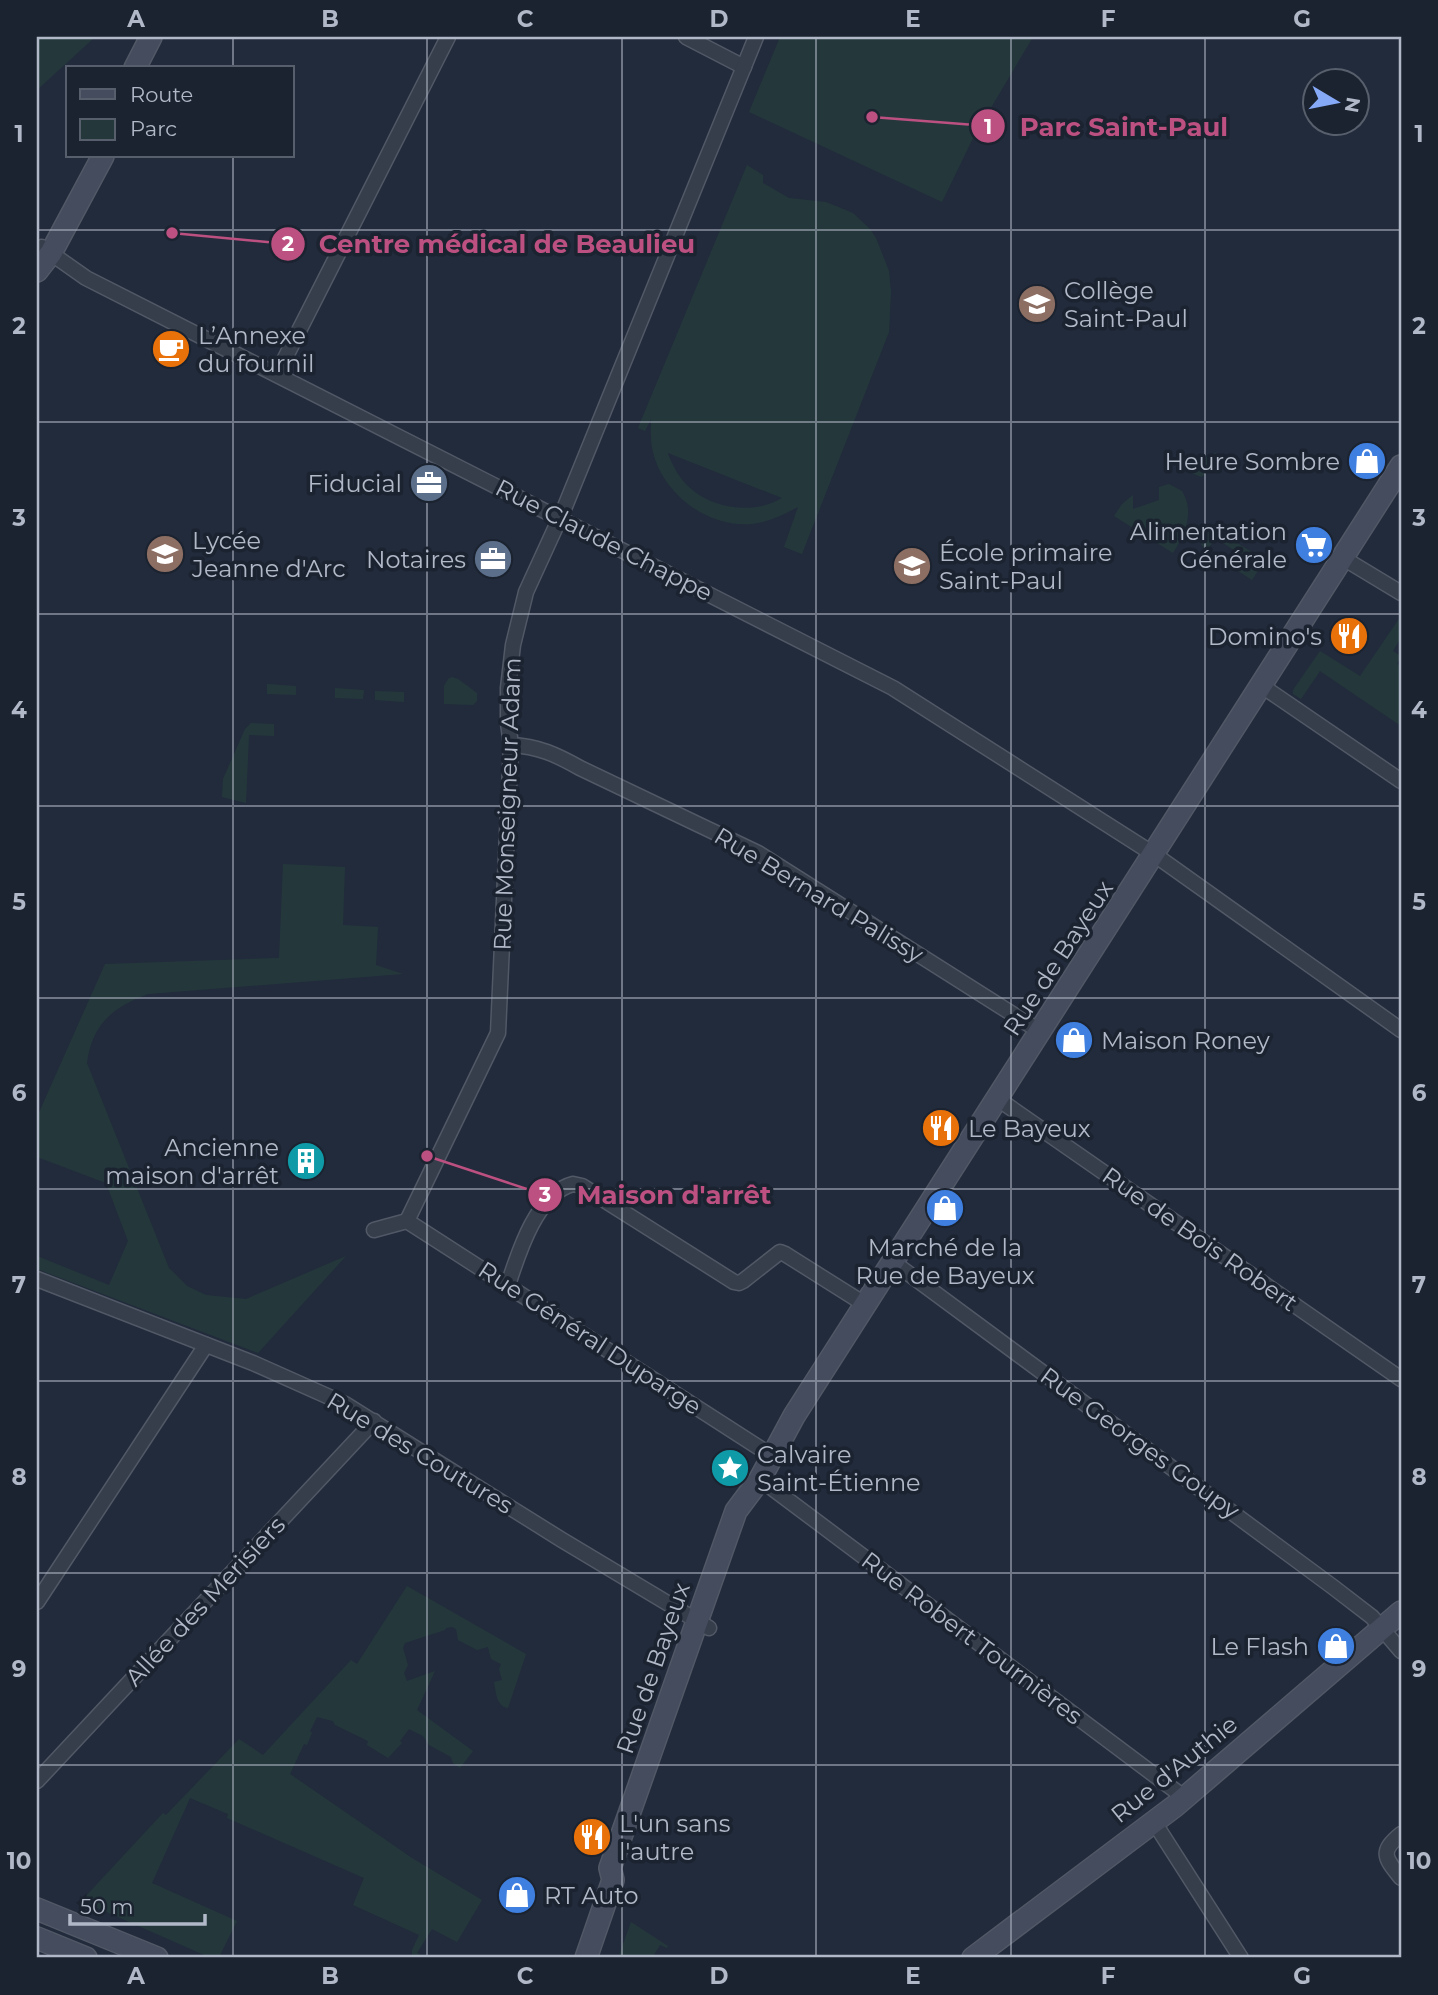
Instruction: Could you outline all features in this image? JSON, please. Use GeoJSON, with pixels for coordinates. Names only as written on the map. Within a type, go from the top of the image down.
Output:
{"type":"FeatureCollection","features":[{"type":"Feature","properties":{"kind":"main road"},"geometry":{"type":"LineString","coordinates":[[136,66],[150,37]]}},
{"type":"Feature","properties":{"kind":"main road"},"geometry":{"type":"LineString","coordinates":[[149,66],[163,37]]}},
{"type":"Feature","properties":{"kind":"main road"},"geometry":{"type":"LineString","coordinates":[[37,271],[43,251],[90,158]]}},
{"type":"Feature","properties":{"kind":"main road"},"geometry":{"type":"LineString","coordinates":[[43,251],[102,158]]}},
{"type":"Feature","properties":{"kind":"main road","name":"Rue de Bayeux"},"geometry":{"type":"LineString","coordinates":[[586,1958],[613,1880],[623,1872],[703,1625],[736,1511],[760,1479],[790,1422],[1155,855],[1401,466]]}},
{"type":"Feature","properties":{"kind":"main road","name":"Rue d'Authie"},"geometry":{"type":"LineString","coordinates":[[973,1958],[1185,1798],[1401,1612]]}},
{"type":"Feature","properties":{"kind":"main road"},"geometry":{"type":"LineString","coordinates":[[37,1909],[157,1958]]}},
{"type":"Feature","properties":{"kind":"main road"},"geometry":{"type":"LineString","coordinates":[[37,1938],[86,1958]]}},
{"type":"Feature","properties":{"kind":"street"},"geometry":{"type":"LineString","coordinates":[[277,374],[449,37]]}},
{"type":"Feature","properties":{"kind":"street"},"geometry":{"type":"LineString","coordinates":[[686,37],[744,66]]}},
{"type":"Feature","properties":{"kind":"street","name":"Rue Monseigneur Adam"},"geometry":{"type":"LineString","coordinates":[[407,1220],[498,1033],[511,745],[508,688],[519,617],[526,592],[560,517],[756,37]]}},
{"type":"Feature","properties":{"kind":"street","name":"Rue Claude Chappe"},"geometry":{"type":"LineString","coordinates":[[43,251],[79,274],[893,688],[1155,855],[1401,1030]]}},
{"type":"Feature","properties":{"kind":"street"},"geometry":{"type":"LineString","coordinates":[[1343,558],[1401,593]]}},
{"type":"Feature","properties":{"kind":"street"},"geometry":{"type":"LineString","coordinates":[[1262,685],[1401,781]]}},
{"type":"Feature","properties":{"kind":"street","name":"Rue Bernard Palissy"},"geometry":{"type":"LineString","coordinates":[[511,745],[531,746],[553,753],[758,853],[1041,1032]]}},
{"type":"Feature","properties":{"kind":"street","name":"Rue de Bois Robert"},"geometry":{"type":"LineString","coordinates":[[998,1099],[1401,1379]]}},
{"type":"Feature","properties":{"kind":"street"},"geometry":{"type":"LineString","coordinates":[[508,1285],[528,1232],[547,1201],[556,1191],[573,1184],[582,1186],[734,1282],[743,1281],[780,1252],[866,1305]]}},
{"type":"Feature","properties":{"kind":"street"},"geometry":{"type":"LineString","coordinates":[[373,1230],[407,1220]]}},
{"type":"Feature","properties":{"kind":"street","name":"Rue Général Duparge"},"geometry":{"type":"LineString","coordinates":[[407,1220],[772,1456]]}},
{"type":"Feature","properties":{"kind":"street","name":"Rue Georges Goupy"},"geometry":{"type":"LineString","coordinates":[[893,1262],[1292,1555],[1372,1617],[1401,1651]]}},
{"type":"Feature","properties":{"kind":"street","name":"Rue des Coutures"},"geometry":{"type":"LineString","coordinates":[[38,1282],[206,1345],[345,1404],[703,1625]]}},
{"type":"Feature","properties":{"kind":"street"},"geometry":{"type":"LineString","coordinates":[[37,1602],[206,1345]]}},
{"type":"Feature","properties":{"kind":"street","name":"Allée des Merisiers"},"geometry":{"type":"LineString","coordinates":[[37,1779],[373,1421]]}},
{"type":"Feature","properties":{"kind":"street","name":"Rue Robert Tournières"},"geometry":{"type":"LineString","coordinates":[[760,1479],[1185,1798]]}},
{"type":"Feature","properties":{"kind":"street"},"geometry":{"type":"LineString","coordinates":[[1154,1822],[1241,1958]]}},
{"type":"Feature","properties":{"kind":"street"},"geometry":{"type":"LineString","coordinates":[[1401,1834],[1390,1843],[1386,1853],[1388,1861],[1401,1878]]}},
{"type":"Feature","properties":{"kind":"green space"},"geometry":{"type":"Polygon","coordinates":[[[37,37],[95,37],[37,90],[37,37]]]}},
{"type":"Feature","properties":{"kind":"green space"},"geometry":{"type":"Polygon","coordinates":[[[780,37],[1033,37],[973,138],[942,202],[749,112],[780,37]]]}},
{"type":"Feature","properties":{"kind":"green space"},"geometry":{"type":"Polygon","coordinates":[[[747,165],[763,175],[763,183],[789,198],[826,202],[853,213],[870,229],[889,271],[889,332],[802,554],[784,547],[798,507],[770,520],[752,524],[736,524],[704,514],[690,505],[666,482],[651,444],[651,419],[645,431],[638,428],[747,165]],[[668,453],[685,483],[698,494],[721,505],[759,507],[782,498],[668,453]]]}},
{"type":"Feature","properties":{"kind":"green space"},"geometry":{"type":"Polygon","coordinates":[[[1217,452],[1206,474],[1201,477],[1191,473],[1187,466],[1217,452]]]}},
{"type":"Feature","properties":{"kind":"green space"},"geometry":{"type":"Polygon","coordinates":[[[1169,484],[1182,491],[1188,507],[1185,531],[1173,553],[1114,516],[1122,504],[1133,495],[1133,509],[1159,500],[1159,487],[1169,484]]]}},
{"type":"Feature","properties":{"kind":"green space"},"geometry":{"type":"Polygon","coordinates":[[[1200,524],[1209,526],[1265,560],[1252,580],[1229,565],[1237,552],[1215,538],[1207,551],[1204,548],[1199,538],[1200,524]]]}},
{"type":"Feature","properties":{"kind":"green space"},"geometry":{"type":"Polygon","coordinates":[[[1401,616],[1401,637],[1393,651],[1401,656],[1397,664],[1401,666],[1401,726],[1320,671],[1301,699],[1293,694],[1293,690],[1320,651],[1360,676],[1401,616]]]}},
{"type":"Feature","properties":{"kind":"green space"},"geometry":{"type":"Polygon","coordinates":[[[452,677],[477,693],[477,701],[473,705],[444,704],[444,686],[452,677]]]}},
{"type":"Feature","properties":{"kind":"green space"},"geometry":{"type":"Polygon","coordinates":[[[267,684],[296,686],[296,695],[267,694],[267,684]]]}},
{"type":"Feature","properties":{"kind":"green space"},"geometry":{"type":"Polygon","coordinates":[[[335,688],[364,690],[363,699],[335,698],[335,688]]]}},
{"type":"Feature","properties":{"kind":"green space"},"geometry":{"type":"Polygon","coordinates":[[[375,691],[404,692],[404,702],[375,700],[375,691]]]}},
{"type":"Feature","properties":{"kind":"green space"},"geometry":{"type":"Polygon","coordinates":[[[251,723],[274,724],[274,736],[249,735],[246,803],[222,797],[223,779],[245,729],[251,723]]]}},
{"type":"Feature","properties":{"kind":"green space"},"geometry":{"type":"Polygon","coordinates":[[[283,864],[345,867],[343,925],[378,927],[376,965],[403,974],[148,994],[124,1005],[106,1019],[94,1038],[87,1063],[169,1268],[187,1286],[206,1295],[246,1299],[346,1256],[258,1353],[37,1269],[37,1256],[109,1285],[128,1241],[106,1183],[37,1157],[37,1117],[105,964],[279,958],[283,864]]]}},
{"type":"Feature","properties":{"kind":"green space"},"geometry":{"type":"Polygon","coordinates":[[[407,1586],[526,1654],[508,1708],[497,1698],[494,1682],[502,1680],[499,1669],[501,1664],[491,1659],[488,1647],[477,1650],[458,1640],[456,1629],[446,1628],[405,1643],[403,1648],[408,1665],[404,1673],[407,1681],[435,1671],[417,1710],[473,1751],[460,1768],[453,1763],[451,1757],[429,1745],[423,1736],[409,1729],[400,1741],[402,1743],[388,1758],[367,1745],[368,1741],[335,1725],[333,1721],[317,1717],[307,1745],[304,1744],[290,1774],[412,1858],[482,1900],[457,1942],[432,1929],[417,1953],[426,1958],[417,1958],[412,1955],[412,1950],[419,1935],[353,1905],[364,1878],[227,1818],[228,1814],[190,1798],[152,1883],[237,1921],[219,1957],[211,1958],[93,1906],[84,1898],[163,1813],[166,1815],[239,1739],[263,1755],[351,1660],[357,1664],[407,1586]]]}},
{"type":"Feature","properties":{"kind":"green space"},"geometry":{"type":"Polygon","coordinates":[[[631,1922],[668,1946],[667,1948],[660,1945],[652,1958],[618,1958],[631,1922]]]}},
{"type":"Feature","properties":{"kind":"place","name":"Parc Saint-Paul"},"geometry":{"type":"Point","coordinates":[872,117]}},
{"type":"Feature","properties":{"kind":"place","name":"Centre médical de Beaulieu"},"geometry":{"type":"Point","coordinates":[172,233]}},
{"type":"Feature","properties":{"kind":"place","name":"Collège Saint-Paul"},"geometry":{"type":"Point","coordinates":[1037,304]}},
{"type":"Feature","properties":{"kind":"place","name":"L’Annexe du fournil"},"geometry":{"type":"Point","coordinates":[171,349]}},
{"type":"Feature","properties":{"kind":"place","name":"Heure Sombre"},"geometry":{"type":"Point","coordinates":[1367,461]}},
{"type":"Feature","properties":{"kind":"place","name":"Fiducial"},"geometry":{"type":"Point","coordinates":[429,483]}},
{"type":"Feature","properties":{"kind":"place","name":"Alimentation Générale"},"geometry":{"type":"Point","coordinates":[1314,545]}},
{"type":"Feature","properties":{"kind":"place","name":"Lycée Jeanne d'Arc"},"geometry":{"type":"Point","coordinates":[165,554]}},
{"type":"Feature","properties":{"kind":"place","name":"Notaires"},"geometry":{"type":"Point","coordinates":[493,559]}},
{"type":"Feature","properties":{"kind":"place","name":"École primaire Saint-Paul"},"geometry":{"type":"Point","coordinates":[912,566]}},
{"type":"Feature","properties":{"kind":"place","name":"Domino's"},"geometry":{"type":"Point","coordinates":[1349,636]}},
{"type":"Feature","properties":{"kind":"place","name":"Maison Roney"},"geometry":{"type":"Point","coordinates":[1074,1040]}},
{"type":"Feature","properties":{"kind":"place","name":"Le Bayeux"},"geometry":{"type":"Point","coordinates":[941,1128]}},
{"type":"Feature","properties":{"kind":"place","name":"Maison d'arrêt"},"geometry":{"type":"Point","coordinates":[427,1156]}},
{"type":"Feature","properties":{"kind":"place","name":"Ancienne maison d'arrêt"},"geometry":{"type":"Point","coordinates":[306,1161]}},
{"type":"Feature","properties":{"kind":"place","name":"Marché de la Rue de Bayeux"},"geometry":{"type":"Point","coordinates":[945,1208]}},
{"type":"Feature","properties":{"kind":"place","name":"Calvaire Saint-Étienne"},"geometry":{"type":"Point","coordinates":[730,1468]}},
{"type":"Feature","properties":{"kind":"place","name":"Le Flash"},"geometry":{"type":"Point","coordinates":[1336,1646]}},
{"type":"Feature","properties":{"kind":"place","name":"L'un sans l'autre"},"geometry":{"type":"Point","coordinates":[592,1837]}},
{"type":"Feature","properties":{"kind":"place","name":"RT Auto"},"geometry":{"type":"Point","coordinates":[517,1895]}}]}
